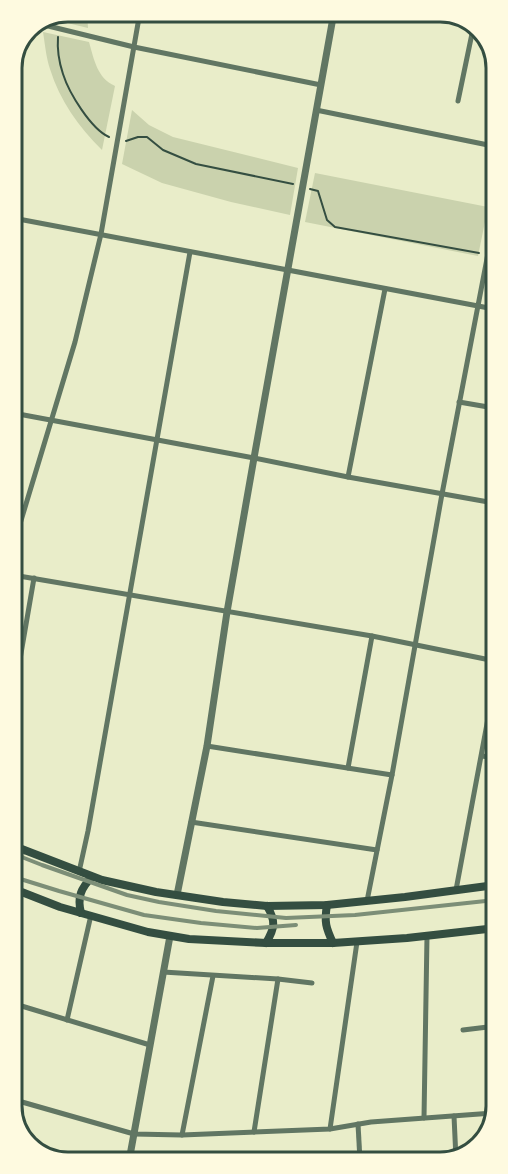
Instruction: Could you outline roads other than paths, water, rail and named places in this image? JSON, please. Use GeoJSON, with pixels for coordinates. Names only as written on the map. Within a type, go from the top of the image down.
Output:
{"type":"FeatureCollection","features":[{"type":"Feature","properties":{"kind":"main road"},"geometry":{"type":"LineString","coordinates":[[23,850],[102,880],[177,896],[267,906],[327,905],[486,886]]}},
{"type":"Feature","properties":{"kind":"main road"},"geometry":{"type":"LineString","coordinates":[[86,914],[79,905],[81,890],[92,877]]}},
{"type":"Feature","properties":{"kind":"main road"},"geometry":{"type":"LineString","coordinates":[[23,893],[60,907],[148,932],[189,939],[333,944],[486,929]]}},
{"type":"Feature","properties":{"kind":"main road"},"geometry":{"type":"LineString","coordinates":[[327,905],[325,922],[333,944]]}},
{"type":"Feature","properties":{"kind":"main road"},"geometry":{"type":"LineString","coordinates":[[266,943],[274,922],[273,915],[267,906]]}},
{"type":"Feature","properties":{"kind":"street"},"geometry":{"type":"LineString","coordinates":[[23,515],[75,342],[101,234],[138,23]]}},
{"type":"Feature","properties":{"kind":"street"},"geometry":{"type":"LineString","coordinates":[[177,896],[207,746],[227,612],[332,23]]}},
{"type":"Feature","properties":{"kind":"street"},"geometry":{"type":"LineString","coordinates":[[50,27],[134,47],[321,85]]}},
{"type":"Feature","properties":{"kind":"street"},"geometry":{"type":"LineString","coordinates":[[458,101],[471,36]]}},
{"type":"Feature","properties":{"kind":"street"},"geometry":{"type":"LineString","coordinates":[[316,111],[486,145]]}},
{"type":"Feature","properties":{"kind":"street"},"geometry":{"type":"LineString","coordinates":[[23,220],[486,307]]}},
{"type":"Feature","properties":{"kind":"street"},"geometry":{"type":"LineString","coordinates":[[79,872],[189,252]]}},
{"type":"Feature","properties":{"kind":"street"},"geometry":{"type":"LineString","coordinates":[[367,901],[486,263]]}},
{"type":"Feature","properties":{"kind":"street"},"geometry":{"type":"LineString","coordinates":[[348,477],[385,289]]}},
{"type":"Feature","properties":{"kind":"street"},"geometry":{"type":"LineString","coordinates":[[459,402],[486,407]]}},
{"type":"Feature","properties":{"kind":"street"},"geometry":{"type":"LineString","coordinates":[[23,415],[486,502]]}},
{"type":"Feature","properties":{"kind":"street"},"geometry":{"type":"LineString","coordinates":[[23,576],[372,636],[486,659]]}},
{"type":"Feature","properties":{"kind":"street"},"geometry":{"type":"LineString","coordinates":[[23,642],[34,578]]}},
{"type":"Feature","properties":{"kind":"street"},"geometry":{"type":"LineString","coordinates":[[348,768],[372,636]]}},
{"type":"Feature","properties":{"kind":"street"},"geometry":{"type":"LineString","coordinates":[[456,890],[486,733]]}},
{"type":"Feature","properties":{"kind":"street"},"geometry":{"type":"LineString","coordinates":[[207,746],[392,775]]}},
{"type":"Feature","properties":{"kind":"street"},"geometry":{"type":"LineString","coordinates":[[482,756],[486,757]]}},
{"type":"Feature","properties":{"kind":"street"},"geometry":{"type":"LineString","coordinates":[[191,822],[377,850]]}},
{"type":"Feature","properties":{"kind":"street"},"geometry":{"type":"LineString","coordinates":[[67,1020],[86,914]]}},
{"type":"Feature","properties":{"kind":"street"},"geometry":{"type":"LineString","coordinates":[[131,1151],[170,936]]}},
{"type":"Feature","properties":{"kind":"street"},"geometry":{"type":"LineString","coordinates":[[424,1118],[427,936]]}},
{"type":"Feature","properties":{"kind":"street"},"geometry":{"type":"LineString","coordinates":[[330,1129],[357,942]]}},
{"type":"Feature","properties":{"kind":"street"},"geometry":{"type":"LineString","coordinates":[[164,972],[312,983]]}},
{"type":"Feature","properties":{"kind":"street"},"geometry":{"type":"LineString","coordinates":[[182,1135],[213,976]]}},
{"type":"Feature","properties":{"kind":"street"},"geometry":{"type":"LineString","coordinates":[[254,1132],[278,980]]}},
{"type":"Feature","properties":{"kind":"street"},"geometry":{"type":"LineString","coordinates":[[23,1006],[150,1045]]}},
{"type":"Feature","properties":{"kind":"street"},"geometry":{"type":"LineString","coordinates":[[463,1030],[486,1027]]}},
{"type":"Feature","properties":{"kind":"street"},"geometry":{"type":"LineString","coordinates":[[23,1102],[134,1134],[182,1135],[330,1129],[358,1124],[485,1114]]}},
{"type":"Feature","properties":{"kind":"street"},"geometry":{"type":"LineString","coordinates":[[453,1116],[455,1148]]}},
{"type":"Feature","properties":{"kind":"street"},"geometry":{"type":"LineString","coordinates":[[358,1124],[360,1152]]}},
{"type":"Feature","properties":{"kind":"railway"},"geometry":{"type":"LineString","coordinates":[[23,858],[127,895],[216,911],[286,918],[355,915],[486,901]]}},
{"type":"Feature","properties":{"kind":"railway"},"geometry":{"type":"LineString","coordinates":[[23,880],[144,915],[257,928],[296,925]]}}]}
